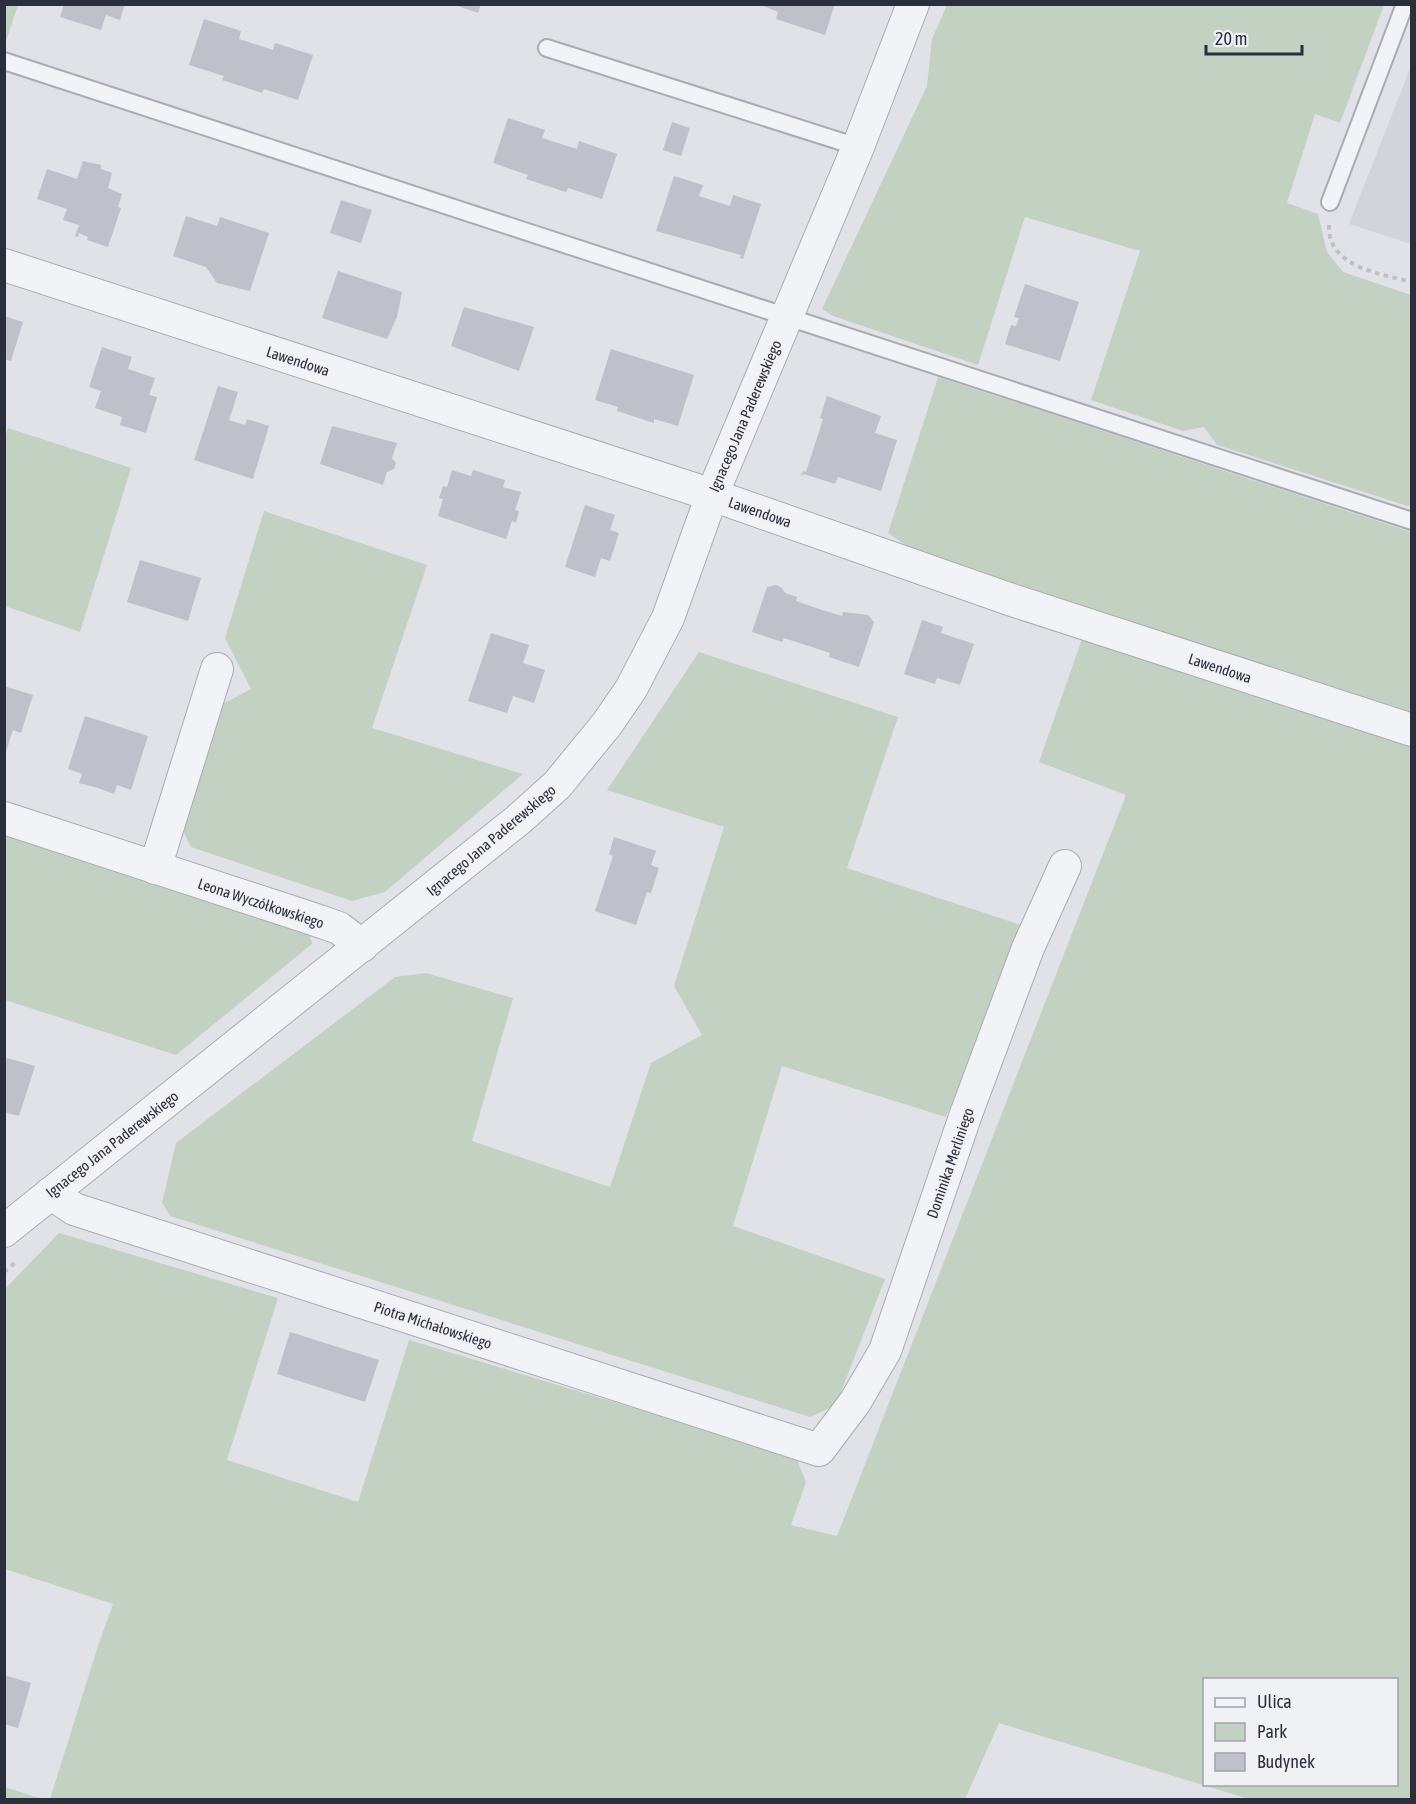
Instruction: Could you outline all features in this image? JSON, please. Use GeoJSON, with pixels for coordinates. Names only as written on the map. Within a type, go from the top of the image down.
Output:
{"type":"FeatureCollection","features":[{"type":"Feature","properties":{"kind":"street","name":"Ignacego Jana Paderewskiego"},"geometry":{"type":"LineString","coordinates":[[4,1231],[28,1202],[362,946],[509,827],[557,785],[607,724],[631,689],[668,618],[712,495],[858,147],[913,4]]}},
{"type":"Feature","properties":{"kind":"street","name":"Lawendowa"},"geometry":{"type":"LineString","coordinates":[[4,265],[712,495],[1020,603],[1412,730]]}},
{"type":"Feature","properties":{"kind":"street"},"geometry":{"type":"LineString","coordinates":[[155,868],[217,669]]}},
{"type":"Feature","properties":{"kind":"street","name":"Leona Wyczółkowskiego"},"geometry":{"type":"LineString","coordinates":[[4,818],[339,928],[362,946]]}},
{"type":"Feature","properties":{"kind":"street","name":"Dominika Merliniego"},"geometry":{"type":"LineString","coordinates":[[819,1450],[855,1402],[885,1351],[970,1103],[1028,948],[1065,866]]}},
{"type":"Feature","properties":{"kind":"street","name":"Piotra Michałowskiego"},"geometry":{"type":"LineString","coordinates":[[28,1202],[74,1209],[819,1450]]}},
{"type":"Feature","properties":{"kind":"lane"},"geometry":{"type":"LineString","coordinates":[[1330,202],[1405,4]]}},
{"type":"Feature","properties":{"kind":"lane"},"geometry":{"type":"LineString","coordinates":[[547,48],[858,147]]}},
{"type":"Feature","properties":{"kind":"lane"},"geometry":{"type":"LineString","coordinates":[[4,61],[1412,521]]}},
{"type":"Feature","properties":{"kind":"path"},"geometry":{"type":"LineString","coordinates":[[1330,202],[1331,242],[1341,254],[1358,267],[1412,282]]}},
{"type":"Feature","properties":{"kind":"shaded area"},"geometry":{"type":"Polygon","coordinates":[[[1411,66],[1412,244],[1349,224],[1411,66]]]}},
{"type":"Feature","properties":{"kind":"green space"},"geometry":{"type":"Polygon","coordinates":[[[5,4],[18,5],[6,41],[4,41],[5,4]]]}},
{"type":"Feature","properties":{"kind":"green space"},"geometry":{"type":"Polygon","coordinates":[[[947,5],[1384,5],[1340,123],[1315,114],[1287,203],[1318,214],[1327,252],[1343,272],[1411,295],[1411,507],[1217,445],[1204,427],[1183,431],[1091,400],[1140,251],[1025,217],[978,365],[833,316],[822,309],[927,86],[932,39],[947,5]]]}},
{"type":"Feature","properties":{"kind":"green space"},"geometry":{"type":"Polygon","coordinates":[[[938,377],[1411,532],[1411,719],[927,560],[888,533],[938,377]]]}},
{"type":"Feature","properties":{"kind":"green space"},"geometry":{"type":"Polygon","coordinates":[[[8,428],[131,468],[80,632],[5,606],[4,440],[8,428]]]}},
{"type":"Feature","properties":{"kind":"green space"},"geometry":{"type":"Polygon","coordinates":[[[264,511],[427,565],[372,728],[523,774],[385,892],[352,901],[191,847],[182,829],[219,706],[251,689],[225,638],[264,511]]]}},
{"type":"Feature","properties":{"kind":"green space"},"geometry":{"type":"Polygon","coordinates":[[[1083,636],[1411,744],[1411,1799],[1249,1799],[1206,1786],[1398,1786],[1398,1678],[1203,1678],[1203,1785],[999,1723],[965,1799],[50,1799],[113,1604],[5,1569],[4,1290],[59,1233],[278,1298],[227,1460],[358,1502],[409,1340],[796,1457],[806,1482],[791,1525],[837,1536],[1126,795],[1039,762],[1083,636]]]}},
{"type":"Feature","properties":{"kind":"green space"},"geometry":{"type":"Polygon","coordinates":[[[699,652],[898,717],[847,868],[1024,926],[946,1117],[782,1066],[733,1226],[885,1279],[836,1405],[810,1417],[170,1216],[162,1203],[176,1143],[395,977],[426,973],[513,998],[472,1141],[610,1187],[651,1063],[702,1035],[674,986],[724,827],[607,790],[699,652]]]}},
{"type":"Feature","properties":{"kind":"green space"},"geometry":{"type":"Polygon","coordinates":[[[4,834],[309,930],[312,944],[176,1055],[5,1000],[4,834]]]}},
{"type":"Feature","properties":{"kind":"green space"},"geometry":{"type":"Polygon","coordinates":[[[5,1787],[42,1799],[5,1799],[5,1787]]]}},
{"type":"Feature","properties":{"kind":"building"},"geometry":{"type":"Polygon","coordinates":[[[64,4],[125,4],[120,20],[106,15],[101,30],[60,17],[64,4]]]}},
{"type":"Feature","properties":{"kind":"building"},"geometry":{"type":"Polygon","coordinates":[[[452,4],[481,4],[478,13],[452,4]]]}},
{"type":"Feature","properties":{"kind":"building"},"geometry":{"type":"Polygon","coordinates":[[[758,4],[835,4],[825,35],[776,19],[778,12],[758,4]]]}},
{"type":"Feature","properties":{"kind":"building"},"geometry":{"type":"Polygon","coordinates":[[[204,19],[241,31],[239,39],[273,50],[275,43],[313,55],[298,100],[264,89],[262,93],[222,80],[224,76],[189,65],[204,19]]]}},
{"type":"Feature","properties":{"kind":"building"},"geometry":{"type":"Polygon","coordinates":[[[508,118],[545,130],[542,138],[577,149],[579,141],[617,154],[602,199],[568,188],[566,192],[526,179],[528,175],[493,163],[508,118]]]}},
{"type":"Feature","properties":{"kind":"building"},"geometry":{"type":"Polygon","coordinates":[[[672,122],[690,128],[681,156],[663,150],[672,122]]]}},
{"type":"Feature","properties":{"kind":"building"},"geometry":{"type":"Polygon","coordinates":[[[83,161],[101,165],[101,169],[112,173],[108,188],[122,194],[118,207],[121,208],[108,247],[87,240],[88,237],[79,233],[78,237],[75,236],[79,225],[63,220],[67,209],[37,199],[47,169],[77,179],[83,161]]]}},
{"type":"Feature","properties":{"kind":"building"},"geometry":{"type":"Polygon","coordinates":[[[674,176],[703,185],[699,196],[730,206],[733,195],[761,204],[743,259],[740,258],[741,255],[656,231],[674,176]]]}},
{"type":"Feature","properties":{"kind":"building"},"geometry":{"type":"Polygon","coordinates":[[[341,200],[372,210],[361,243],[330,233],[341,200]]]}},
{"type":"Feature","properties":{"kind":"building"},"geometry":{"type":"Polygon","coordinates":[[[186,216],[217,226],[220,217],[269,233],[250,291],[217,283],[206,267],[173,256],[186,216]]]}},
{"type":"Feature","properties":{"kind":"building"},"geometry":{"type":"Polygon","coordinates":[[[338,271],[402,292],[397,317],[387,339],[322,318],[338,271]]]}},
{"type":"Feature","properties":{"kind":"building"},"geometry":{"type":"Polygon","coordinates":[[[1025,284],[1079,302],[1060,361],[1005,344],[1011,325],[1016,326],[1019,318],[1014,317],[1025,284]]]}},
{"type":"Feature","properties":{"kind":"building"},"geometry":{"type":"Polygon","coordinates":[[[464,307],[534,327],[519,371],[451,346],[464,307]]]}},
{"type":"Feature","properties":{"kind":"building"},"geometry":{"type":"Polygon","coordinates":[[[4,316],[23,322],[11,361],[4,359],[4,316]]]}},
{"type":"Feature","properties":{"kind":"building"},"geometry":{"type":"Polygon","coordinates":[[[102,347],[132,357],[128,369],[155,378],[149,395],[157,397],[146,433],[120,425],[122,417],[95,408],[101,391],[89,387],[102,347]]]}},
{"type":"Feature","properties":{"kind":"building"},"geometry":{"type":"Polygon","coordinates":[[[611,349],[694,375],[678,426],[654,419],[654,423],[617,411],[618,407],[595,400],[611,349]]]}},
{"type":"Feature","properties":{"kind":"building"},"geometry":{"type":"Polygon","coordinates":[[[218,386],[238,392],[229,420],[245,425],[247,419],[269,426],[253,479],[194,460],[218,386]]]}},
{"type":"Feature","properties":{"kind":"building"},"geometry":{"type":"Polygon","coordinates":[[[827,396],[881,416],[875,433],[897,440],[881,491],[838,477],[835,484],[804,474],[801,476],[803,471],[806,472],[823,419],[820,418],[827,396]]]}},
{"type":"Feature","properties":{"kind":"building"},"geometry":{"type":"Polygon","coordinates":[[[332,426],[397,443],[392,458],[396,463],[394,469],[387,472],[383,485],[320,464],[332,426]]]}},
{"type":"Feature","properties":{"kind":"building"},"geometry":{"type":"Polygon","coordinates":[[[452,470],[471,476],[473,470],[505,480],[503,487],[521,492],[515,510],[519,511],[516,523],[512,521],[506,539],[438,516],[443,499],[439,498],[443,486],[447,487],[452,470]]]}},
{"type":"Feature","properties":{"kind":"building"},"geometry":{"type":"Polygon","coordinates":[[[585,505],[615,515],[610,530],[619,533],[610,561],[601,558],[595,577],[565,567],[585,505]]]}},
{"type":"Feature","properties":{"kind":"building"},"geometry":{"type":"Polygon","coordinates":[[[140,560],[201,578],[188,621],[127,602],[140,560]]]}},
{"type":"Feature","properties":{"kind":"building"},"geometry":{"type":"Polygon","coordinates":[[[776,585],[785,593],[797,597],[796,601],[819,609],[842,616],[843,612],[868,615],[874,622],[859,667],[829,657],[830,653],[784,638],[782,642],[752,632],[767,587],[776,585]]]}},
{"type":"Feature","properties":{"kind":"building"},"geometry":{"type":"Polygon","coordinates":[[[922,620],[943,627],[941,633],[974,644],[960,685],[937,678],[935,684],[904,674],[922,620]]]}},
{"type":"Feature","properties":{"kind":"building"},"geometry":{"type":"Polygon","coordinates":[[[491,633],[529,645],[523,663],[545,670],[534,703],[513,696],[507,713],[468,701],[491,633]]]}},
{"type":"Feature","properties":{"kind":"building"},"geometry":{"type":"Polygon","coordinates":[[[4,686],[33,695],[21,733],[13,730],[5,755],[4,686]]]}},
{"type":"Feature","properties":{"kind":"building"},"geometry":{"type":"Polygon","coordinates":[[[85,716],[148,736],[131,790],[117,785],[114,794],[79,783],[82,774],[68,769],[85,716]]]}},
{"type":"Feature","properties":{"kind":"building"},"geometry":{"type":"Polygon","coordinates":[[[614,837],[656,851],[651,865],[659,868],[651,893],[647,892],[636,925],[595,911],[613,856],[609,854],[614,837]]]}},
{"type":"Feature","properties":{"kind":"building"},"geometry":{"type":"Polygon","coordinates":[[[7,1058],[35,1066],[19,1116],[4,1112],[4,1061],[7,1058]]]}},
{"type":"Feature","properties":{"kind":"building"},"geometry":{"type":"Polygon","coordinates":[[[290,1332],[379,1360],[365,1402],[277,1374],[290,1332]]]}},
{"type":"Feature","properties":{"kind":"building"},"geometry":{"type":"Polygon","coordinates":[[[4,1675],[31,1683],[18,1728],[4,1724],[4,1675]]]}}]}
